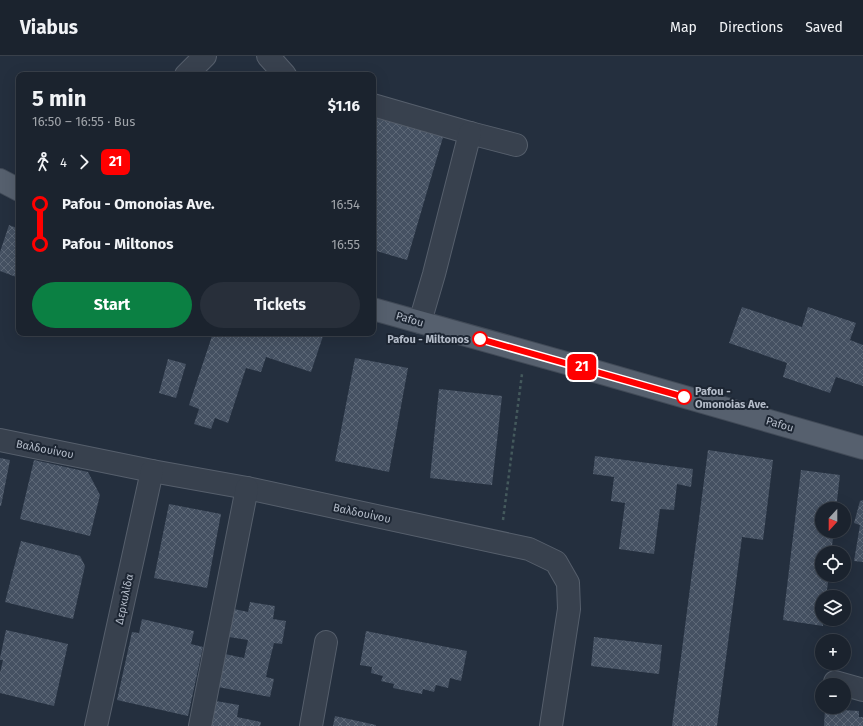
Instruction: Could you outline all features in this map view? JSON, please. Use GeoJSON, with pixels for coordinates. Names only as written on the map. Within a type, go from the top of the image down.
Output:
{"type":"FeatureCollection","features":[{"type":"Feature","properties":{"kind":"main road","name":"Pafou"},"geometry":{"type":"LineString","coordinates":[[376,310],[863,448]]}},
{"type":"Feature","properties":{"kind":"street"},"geometry":{"type":"LineString","coordinates":[[189,72],[205,56]]}},
{"type":"Feature","properties":{"kind":"street"},"geometry":{"type":"LineString","coordinates":[[268,56],[281,72]]}},
{"type":"Feature","properties":{"kind":"street"},"geometry":{"type":"LineString","coordinates":[[376,106],[516,145]]}},
{"type":"Feature","properties":{"kind":"street"},"geometry":{"type":"LineString","coordinates":[[420,322],[434,274],[470,133]]}},
{"type":"Feature","properties":{"kind":"street","name":"Βαλδουίνου"},"geometry":{"type":"LineString","coordinates":[[0,440],[152,471],[247,488],[529,549],[556,562],[568,583],[570,609],[551,726]]}},
{"type":"Feature","properties":{"kind":"street","name":"Δερκυλίδα"},"geometry":{"type":"LineString","coordinates":[[96,726],[152,471]]}},
{"type":"Feature","properties":{"kind":"street"},"geometry":{"type":"LineString","coordinates":[[200,726],[247,488]]}},
{"type":"Feature","properties":{"kind":"street"},"geometry":{"type":"LineString","coordinates":[[311,726],[326,642]]}},
{"type":"Feature","properties":{"kind":"street"},"geometry":{"type":"LineString","coordinates":[[851,687],[863,690]]}},
{"type":"Feature","properties":{"kind":"path"},"geometry":{"type":"LineString","coordinates":[[500,543],[525,352]]}},
{"type":"Feature","properties":{"kind":"building"},"geometry":{"type":"Polygon","coordinates":[[[376,118],[443,137],[407,260],[376,251],[376,118]]]}},
{"type":"Feature","properties":{"kind":"building"},"geometry":{"type":"Polygon","coordinates":[[[9,225],[16,228],[16,277],[0,271],[0,252],[9,225]]]}},
{"type":"Feature","properties":{"kind":"building"},"geometry":{"type":"Polygon","coordinates":[[[742,307],[802,327],[808,307],[856,323],[850,340],[863,345],[863,386],[836,377],[830,393],[783,377],[787,363],[729,343],[742,307]]]}},
{"type":"Feature","properties":{"kind":"building"},"geometry":{"type":"Polygon","coordinates":[[[212,336],[323,336],[311,372],[266,357],[261,372],[246,368],[228,423],[215,418],[211,429],[194,424],[199,409],[189,405],[212,336]]]}},
{"type":"Feature","properties":{"kind":"building"},"geometry":{"type":"Polygon","coordinates":[[[355,358],[408,368],[389,472],[335,461],[355,358]]]}},
{"type":"Feature","properties":{"kind":"building"},"geometry":{"type":"Polygon","coordinates":[[[168,359],[186,364],[176,398],[159,393],[168,359]]]}},
{"type":"Feature","properties":{"kind":"building"},"geometry":{"type":"Polygon","coordinates":[[[439,389],[502,396],[492,485],[430,478],[439,389]]]}},
{"type":"Feature","properties":{"kind":"building"},"geometry":{"type":"Polygon","coordinates":[[[708,450],[773,460],[763,540],[742,537],[717,726],[672,726],[708,450]]]}},
{"type":"Feature","properties":{"kind":"building"},"geometry":{"type":"Polygon","coordinates":[[[595,456],[693,469],[691,487],[677,484],[674,510],[660,509],[654,554],[619,549],[625,503],[611,501],[614,477],[593,474],[595,456]]]}},
{"type":"Feature","properties":{"kind":"building"},"geometry":{"type":"Polygon","coordinates":[[[0,458],[10,460],[1,506],[0,506],[0,458]]]}},
{"type":"Feature","properties":{"kind":"building"},"geometry":{"type":"Polygon","coordinates":[[[34,460],[88,472],[100,495],[90,536],[20,519],[34,460]]]}},
{"type":"Feature","properties":{"kind":"building"},"geometry":{"type":"Polygon","coordinates":[[[801,470],[840,475],[837,502],[815,502],[815,538],[833,538],[832,546],[815,546],[815,582],[828,582],[827,590],[815,590],[815,625],[783,620],[801,470]]]}},
{"type":"Feature","properties":{"kind":"building"},"geometry":{"type":"Polygon","coordinates":[[[863,500],[863,562],[854,561],[860,525],[854,523],[860,501],[863,500]]]}},
{"type":"Feature","properties":{"kind":"building"},"geometry":{"type":"Polygon","coordinates":[[[169,504],[221,514],[207,588],[154,578],[169,504]]]}},
{"type":"Feature","properties":{"kind":"building"},"geometry":{"type":"Polygon","coordinates":[[[21,541],[80,556],[85,566],[73,619],[5,602],[21,541]]]}},
{"type":"Feature","properties":{"kind":"building"},"geometry":{"type":"Polygon","coordinates":[[[250,602],[275,606],[273,619],[286,621],[282,644],[274,643],[266,677],[274,679],[270,697],[218,687],[225,654],[244,658],[248,640],[229,637],[234,609],[248,612],[250,602]]]}},
{"type":"Feature","properties":{"kind":"building"},"geometry":{"type":"Polygon","coordinates":[[[142,619],[194,631],[191,644],[203,647],[188,716],[117,700],[132,632],[139,633],[142,619]]]}},
{"type":"Feature","properties":{"kind":"building"},"geometry":{"type":"Polygon","coordinates":[[[6,630],[68,644],[54,706],[0,693],[0,673],[3,660],[0,660],[0,658],[6,630]]]}},
{"type":"Feature","properties":{"kind":"building"},"geometry":{"type":"Polygon","coordinates":[[[366,631],[467,651],[461,681],[450,678],[448,688],[436,685],[434,692],[423,689],[422,694],[393,688],[394,684],[381,681],[383,676],[371,673],[372,667],[360,665],[366,631]]]}},
{"type":"Feature","properties":{"kind":"building"},"geometry":{"type":"Polygon","coordinates":[[[594,637],[662,645],[659,674],[591,666],[594,637]]]}},
{"type":"Feature","properties":{"kind":"building"},"geometry":{"type":"Polygon","coordinates":[[[210,700],[239,705],[237,717],[261,722],[260,726],[206,726],[210,700]]]}},
{"type":"Feature","properties":{"kind":"building"},"geometry":{"type":"Polygon","coordinates":[[[851,711],[859,711],[859,717],[863,717],[863,726],[824,726],[825,714],[851,714],[851,711]]]}},
{"type":"Feature","properties":{"kind":"building"},"geometry":{"type":"Polygon","coordinates":[[[335,716],[376,725],[376,726],[333,726],[335,716]]]}},
{"type":"Feature","properties":{"kind":"bus line","name":"21"},"geometry":{"type":"LineString","coordinates":[[480,339],[684,397]]}},
{"type":"Feature","properties":{"kind":"place","name":"Pafou - Miltonos"},"geometry":{"type":"Point","coordinates":[480,339]}},
{"type":"Feature","properties":{"kind":"place","name":"Pafou - Omonoias Ave."},"geometry":{"type":"Point","coordinates":[684,397]}}]}
